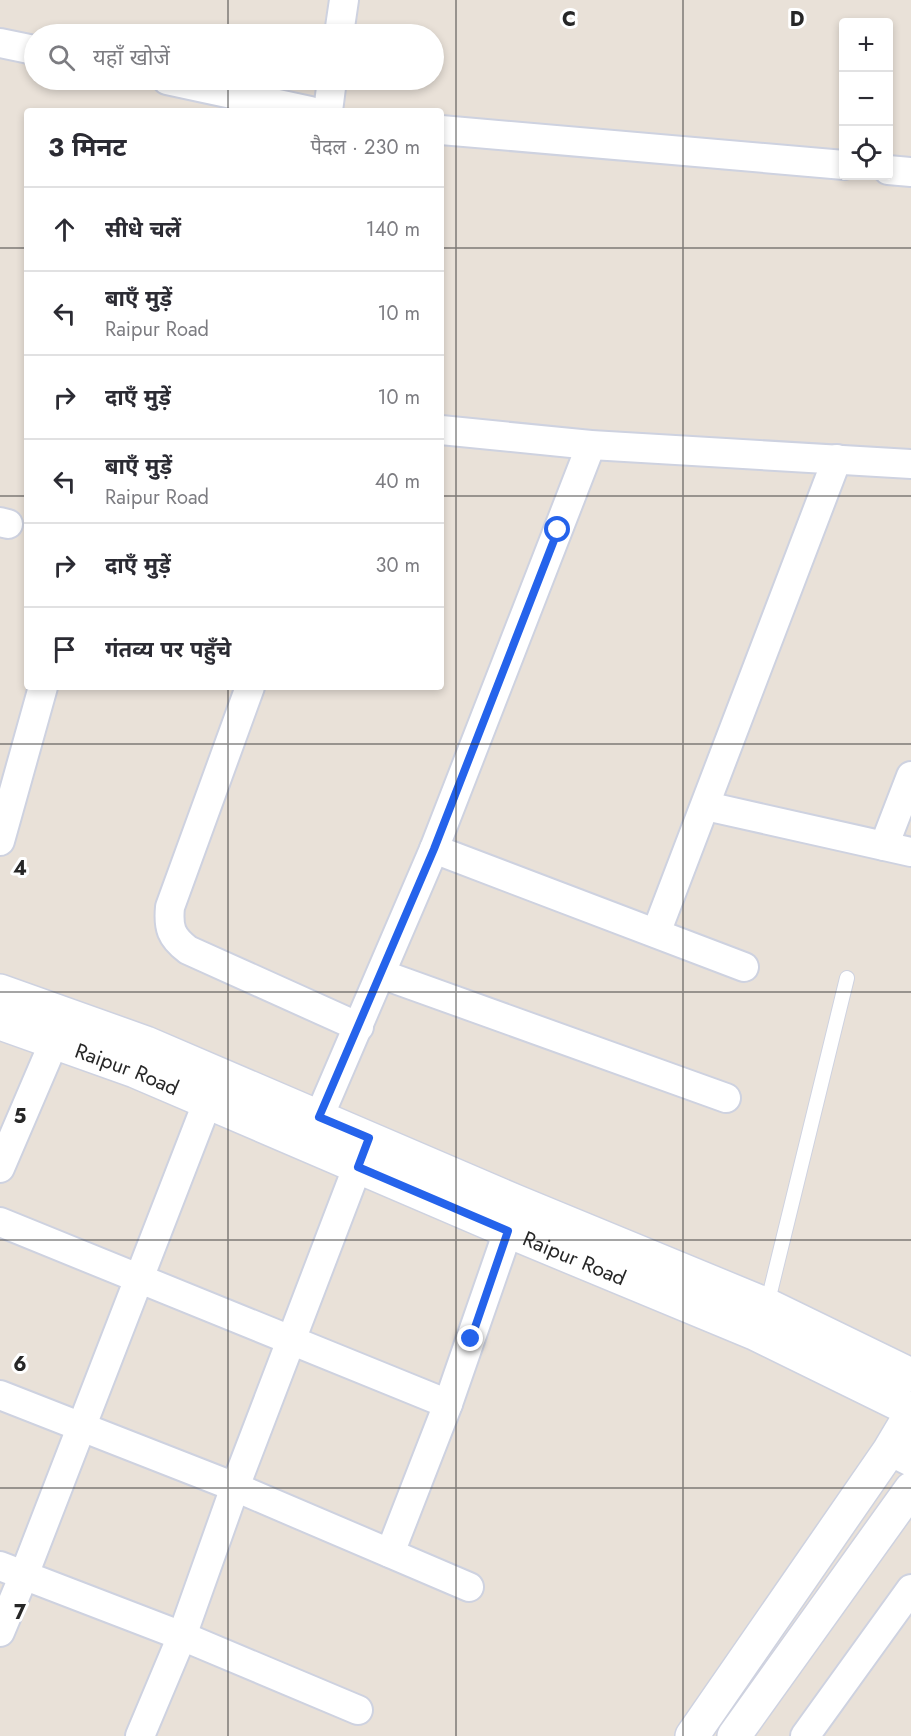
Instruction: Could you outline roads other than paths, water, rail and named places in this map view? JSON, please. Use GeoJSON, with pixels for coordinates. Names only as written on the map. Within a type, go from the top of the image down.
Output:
{"type":"FeatureCollection","features":[{"type":"Feature","properties":{"kind":"main road","name":"Raipur Road"},"geometry":{"type":"LineString","coordinates":[[0,991],[135,1071],[207,1103],[313,1132]]}},
{"type":"Feature","properties":{"kind":"main road","name":"Raipur Road"},"geometry":{"type":"LineString","coordinates":[[0,1023],[60,1028],[146,1043],[313,1132],[715,1300],[754,1333],[911,1410]]}},
{"type":"Feature","properties":{"kind":"main road","name":"Raipur Road"},"geometry":{"type":"LineString","coordinates":[[363,1153],[508,1231],[715,1300],[767,1305],[911,1375]]}},
{"type":"Feature","properties":{"kind":"main road"},"geometry":{"type":"LineString","coordinates":[[692,1736],[900,1456],[911,1414]]}},
{"type":"Feature","properties":{"kind":"main road"},"geometry":{"type":"LineString","coordinates":[[734,1736],[911,1489]]}},
{"type":"Feature","properties":{"kind":"street"},"geometry":{"type":"LineString","coordinates":[[340,24],[344,0]]}},
{"type":"Feature","properties":{"kind":"street"},"geometry":{"type":"LineString","coordinates":[[0,43],[24,48]]}},
{"type":"Feature","properties":{"kind":"street"},"geometry":{"type":"LineString","coordinates":[[213,90],[296,108]]}},
{"type":"Feature","properties":{"kind":"street"},"geometry":{"type":"LineString","coordinates":[[328,108],[331,90]]}},
{"type":"Feature","properties":{"kind":"street"},"geometry":{"type":"LineString","coordinates":[[444,130],[839,165]]}},
{"type":"Feature","properties":{"kind":"street"},"geometry":{"type":"LineString","coordinates":[[893,170],[911,172]]}},
{"type":"Feature","properties":{"kind":"street"},"geometry":{"type":"LineString","coordinates":[[444,430],[591,445],[911,464]]}},
{"type":"Feature","properties":{"kind":"street"},"geometry":{"type":"LineString","coordinates":[[313,1132],[434,849],[591,445]]}},
{"type":"Feature","properties":{"kind":"street"},"geometry":{"type":"LineString","coordinates":[[656,933],[837,459]]}},
{"type":"Feature","properties":{"kind":"street"},"geometry":{"type":"LineString","coordinates":[[0,841],[7,790],[42,690]]}},
{"type":"Feature","properties":{"kind":"street"},"geometry":{"type":"LineString","coordinates":[[249,690],[170,907],[168,926],[174,940],[188,950],[359,1027]]}},
{"type":"Feature","properties":{"kind":"street"},"geometry":{"type":"LineString","coordinates":[[884,846],[911,776]]}},
{"type":"Feature","properties":{"kind":"street"},"geometry":{"type":"LineString","coordinates":[[706,806],[911,852]]}},
{"type":"Feature","properties":{"kind":"street"},"geometry":{"type":"LineString","coordinates":[[434,849],[744,967]]}},
{"type":"Feature","properties":{"kind":"street"},"geometry":{"type":"LineString","coordinates":[[381,974],[726,1098]]}},
{"type":"Feature","properties":{"kind":"street"},"geometry":{"type":"LineString","coordinates":[[0,1168],[60,1028]]}},
{"type":"Feature","properties":{"kind":"street"},"geometry":{"type":"LineString","coordinates":[[0,1632],[12,1571],[81,1427],[207,1103]]}},
{"type":"Feature","properties":{"kind":"street"},"geometry":{"type":"LineString","coordinates":[[140,1736],[182,1636],[290,1340],[363,1153]]}},
{"type":"Feature","properties":{"kind":"street"},"geometry":{"type":"LineString","coordinates":[[0,1222],[448,1404]]}},
{"type":"Feature","properties":{"kind":"street"},"geometry":{"type":"LineString","coordinates":[[390,1553],[448,1404],[508,1231]]}},
{"type":"Feature","properties":{"kind":"street"},"geometry":{"type":"LineString","coordinates":[[0,1395],[235,1487],[469,1587]]}},
{"type":"Feature","properties":{"kind":"street"},"geometry":{"type":"LineString","coordinates":[[12,1571],[182,1636],[358,1710]]}},
{"type":"Feature","properties":{"kind":"street"},"geometry":{"type":"LineString","coordinates":[[805,1736],[911,1589]]}},
{"type":"Feature","properties":{"kind":"lane"},"geometry":{"type":"LineString","coordinates":[[767,1305],[847,978]]}}]}
